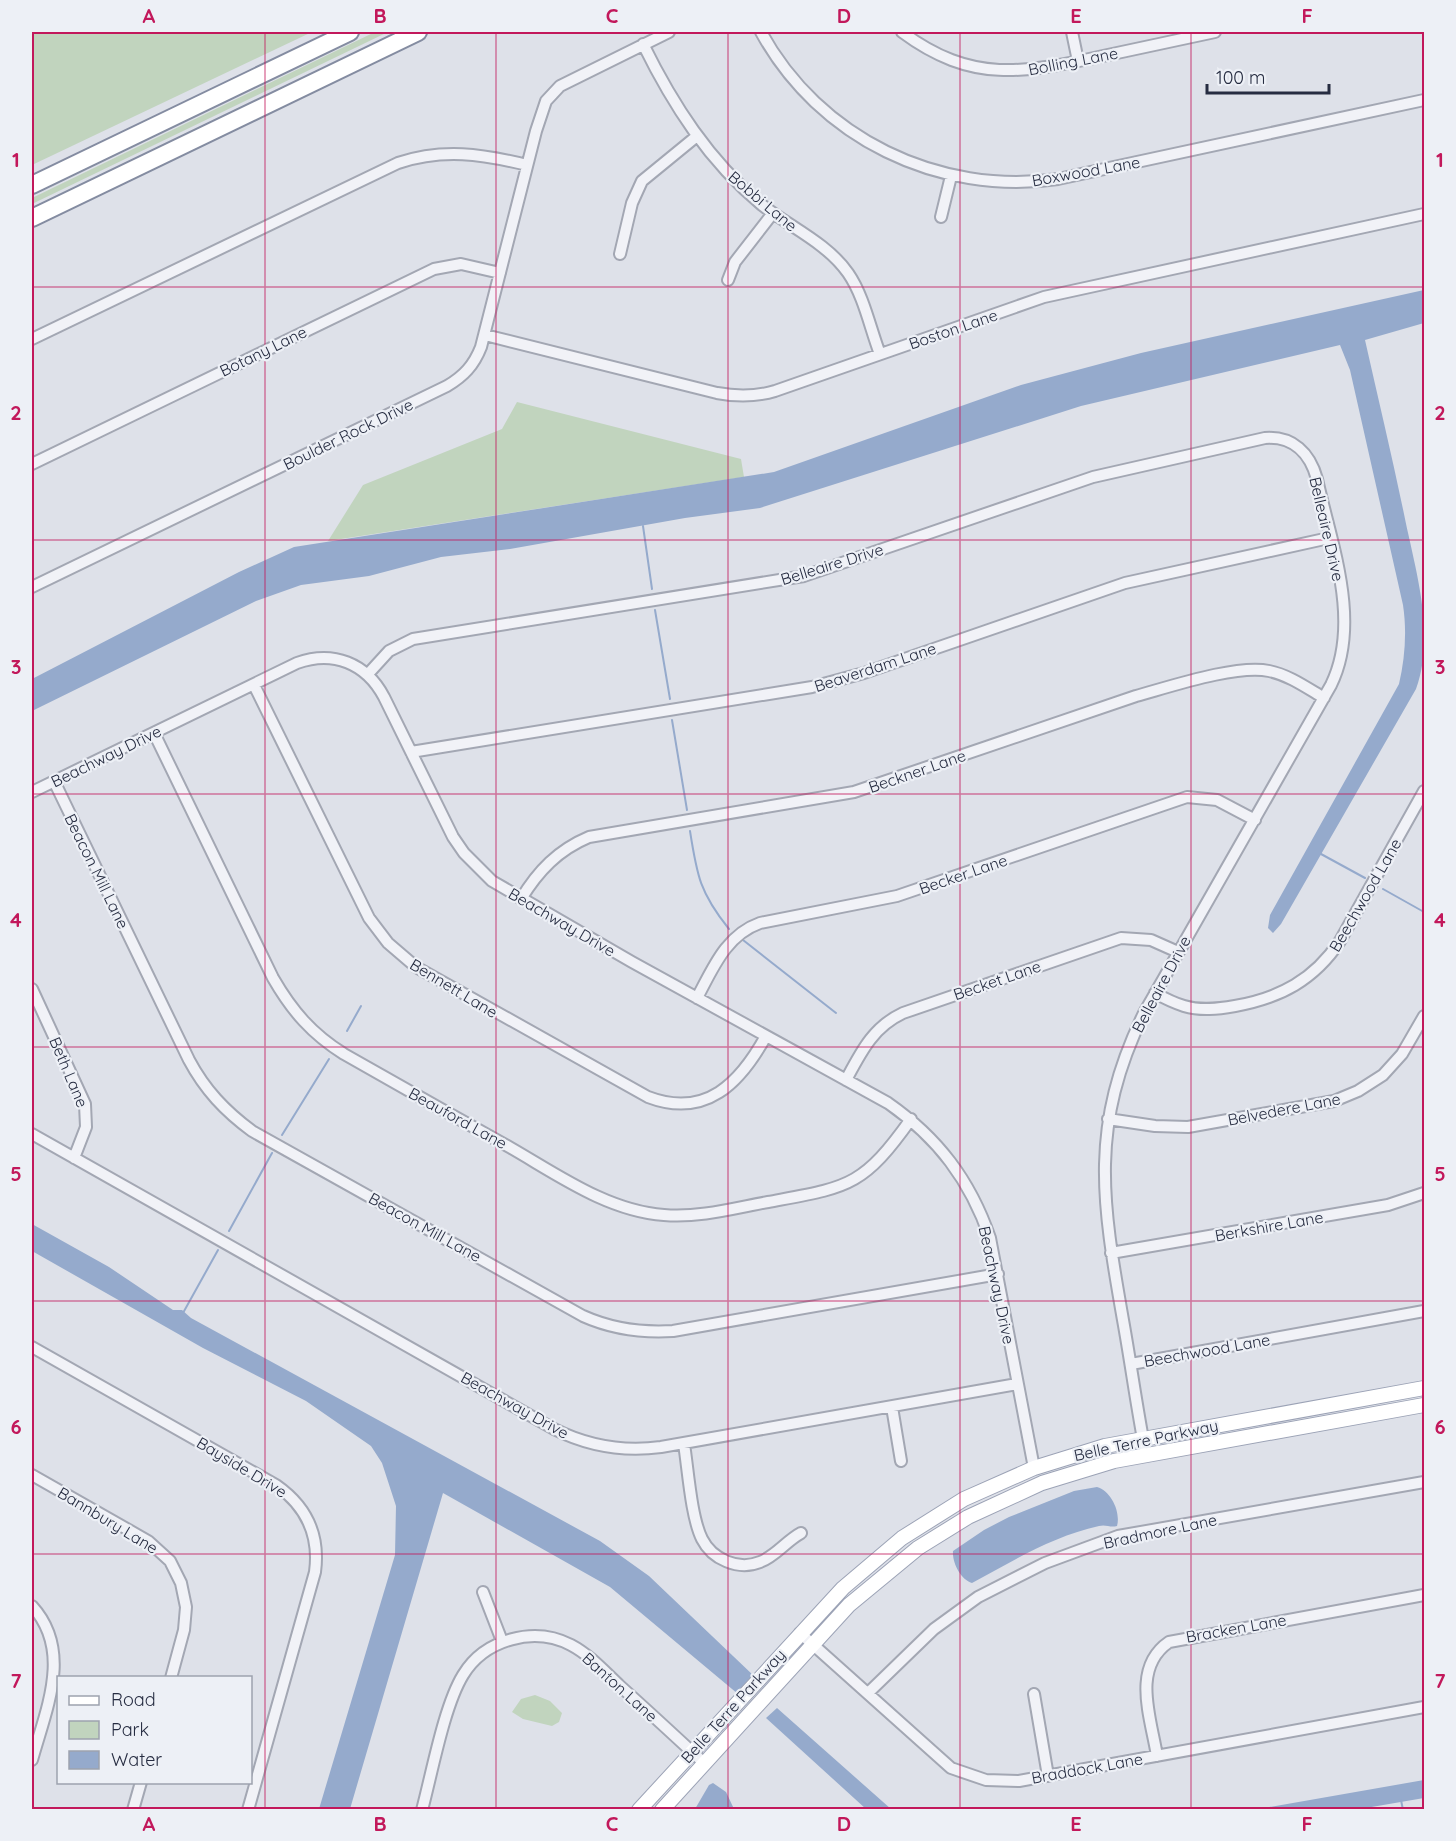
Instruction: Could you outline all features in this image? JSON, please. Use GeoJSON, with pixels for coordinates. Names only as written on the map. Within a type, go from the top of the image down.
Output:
{"type":"FeatureCollection","features":[{"type":"Feature","properties":{"kind":"highway"},"geometry":{"type":"LineString","coordinates":[[32,186],[350,32]]}},
{"type":"Feature","properties":{"kind":"highway"},"geometry":{"type":"LineString","coordinates":[[32,218],[418,32]]}},
{"type":"Feature","properties":{"kind":"main road","name":"Belle Terre Parkway"},"geometry":{"type":"LineString","coordinates":[[639,1809],[853,1578],[913,1530],[977,1492],[1034,1468],[1085,1451],[1425,1388]]}},
{"type":"Feature","properties":{"kind":"main road","name":"Belle Terre Parkway"},"geometry":{"type":"LineString","coordinates":[[662,1809],[813,1644],[879,1578],[918,1548],[958,1522],[1042,1483],[1087,1468],[1146,1455],[1425,1405]]}},
{"type":"Feature","properties":{"kind":"street","name":"Boulder Rock Drive"},"geometry":{"type":"LineString","coordinates":[[32,587],[447,386],[471,367],[485,335],[541,113],[553,93],[577,75],[669,32]]}},
{"type":"Feature","properties":{"kind":"street","name":"Boxwood Lane"},"geometry":{"type":"LineString","coordinates":[[761,32],[794,81],[834,119],[888,154],[951,176],[1004,182],[1058,179],[1425,100]]}},
{"type":"Feature","properties":{"kind":"street","name":"Bolling Lane"},"geometry":{"type":"LineString","coordinates":[[902,32],[945,57],[988,69],[1031,70],[1215,32]]}},
{"type":"Feature","properties":{"kind":"street"},"geometry":{"type":"LineString","coordinates":[[1072,32],[1078,61]]}},
{"type":"Feature","properties":{"kind":"street","name":"Bobbi Lane"},"geometry":{"type":"LineString","coordinates":[[643,44],[668,93],[697,136],[734,179],[773,213],[825,249],[844,267],[856,287],[880,354]]}},
{"type":"Feature","properties":{"kind":"street"},"geometry":{"type":"LineString","coordinates":[[620,254],[632,203],[642,181],[697,136]]}},
{"type":"Feature","properties":{"kind":"street"},"geometry":{"type":"LineString","coordinates":[[32,339],[398,163],[421,157],[459,152],[527,165]]}},
{"type":"Feature","properties":{"kind":"street"},"geometry":{"type":"LineString","coordinates":[[941,217],[951,176]]}},
{"type":"Feature","properties":{"kind":"street"},"geometry":{"type":"LineString","coordinates":[[728,280],[735,262],[773,213]]}},
{"type":"Feature","properties":{"kind":"street","name":"Boston Lane"},"geometry":{"type":"LineString","coordinates":[[485,335],[736,396],[775,391],[1044,297],[1425,214]]}},
{"type":"Feature","properties":{"kind":"street","name":"Botany Lane"},"geometry":{"type":"LineString","coordinates":[[32,464],[434,269],[461,264],[500,273]]}},
{"type":"Feature","properties":{"kind":"street","name":"Belleaire Drive"},"geometry":{"type":"LineString","coordinates":[[368,674],[394,647],[413,639],[804,576],[1093,477],[1265,438],[1292,442],[1309,459],[1317,478],[1344,606],[1346,631],[1339,666],[1324,698],[1155,993],[1127,1050],[1108,1119],[1104,1188],[1111,1253],[1146,1455]]}},
{"type":"Feature","properties":{"kind":"street","name":"Beaverdam Lane"},"geometry":{"type":"LineString","coordinates":[[411,752],[812,687],[864,673],[1125,583],[1329,538]]}},
{"type":"Feature","properties":{"kind":"street","name":"Beachway Drive"},"geometry":{"type":"LineString","coordinates":[[32,792],[297,663],[316,658],[344,661],[368,674],[381,690],[448,827],[464,853],[492,881],[846,1080],[910,1119],[940,1148],[965,1181],[979,1207],[998,1274],[1034,1468]]}},
{"type":"Feature","properties":{"kind":"street","name":"Beckner Lane"},"geometry":{"type":"LineString","coordinates":[[521,899],[546,865],[567,849],[589,837],[854,792],[1136,696],[1174,686],[1244,670],[1262,670],[1283,676],[1324,698]]}},
{"type":"Feature","properties":{"kind":"street","name":"Bennett Lane"},"geometry":{"type":"LineString","coordinates":[[254,685],[369,918],[388,943],[416,967],[648,1097],[660,1101],[692,1103],[722,1092],[741,1077],[766,1036]]}},
{"type":"Feature","properties":{"kind":"street","name":"Beauford Lane"},"geometry":{"type":"LineString","coordinates":[[154,733],[273,978],[289,1005],[307,1027],[344,1054],[585,1190],[630,1209],[665,1215],[698,1214],[825,1192],[851,1184],[868,1170],[910,1119]]}},
{"type":"Feature","properties":{"kind":"street","name":"Beacon Mill Lane"},"geometry":{"type":"LineString","coordinates":[[54,781],[189,1060],[203,1084],[222,1107],[252,1131],[574,1311],[612,1327],[642,1332],[673,1331],[998,1274]]}},
{"type":"Feature","properties":{"kind":"street","name":"Beechwood Lane"},"geometry":{"type":"LineString","coordinates":[[1155,993],[1185,1006],[1222,1008],[1276,997],[1307,978],[1323,963],[1340,940],[1425,791]]}},
{"type":"Feature","properties":{"kind":"street","name":"Becker Lane"},"geometry":{"type":"LineString","coordinates":[[697,998],[725,948],[745,929],[760,922],[903,895],[1186,797],[1216,800],[1255,820]]}},
{"type":"Feature","properties":{"kind":"street","name":"Becket Lane"},"geometry":{"type":"LineString","coordinates":[[846,1080],[872,1035],[903,1013],[1121,938],[1151,940],[1178,952]]}},
{"type":"Feature","properties":{"kind":"street","name":"Beth Lane"},"geometry":{"type":"LineString","coordinates":[[32,989],[85,1104],[86,1127],[74,1158]]}},
{"type":"Feature","properties":{"kind":"street","name":"Belvedere Lane"},"geometry":{"type":"LineString","coordinates":[[1108,1119],[1155,1126],[1188,1126],[1334,1101],[1367,1086],[1389,1069],[1409,1043],[1425,1016]]}},
{"type":"Feature","properties":{"kind":"street","name":"Beachway Drive"},"geometry":{"type":"LineString","coordinates":[[32,1134],[562,1433],[589,1443],[619,1449],[651,1449],[1017,1384]]}},
{"type":"Feature","properties":{"kind":"street","name":"Berkshire Lane"},"geometry":{"type":"LineString","coordinates":[[1111,1253],[1388,1204],[1425,1194]]}},
{"type":"Feature","properties":{"kind":"street","name":"Beechwood Lane"},"geometry":{"type":"LineString","coordinates":[[1131,1364],[1425,1311]]}},
{"type":"Feature","properties":{"kind":"street","name":"Bayside Drive"},"geometry":{"type":"LineString","coordinates":[[32,1347],[276,1485],[298,1503],[310,1523],[317,1551],[315,1572],[248,1809]]}},
{"type":"Feature","properties":{"kind":"street"},"geometry":{"type":"LineString","coordinates":[[892,1407],[901,1461]]}},
{"type":"Feature","properties":{"kind":"street"},"geometry":{"type":"LineString","coordinates":[[684,1444],[699,1532],[705,1545],[715,1555],[732,1564],[753,1565],[771,1556],[801,1533]]}},
{"type":"Feature","properties":{"kind":"street","name":"Bannbury Lane"},"geometry":{"type":"LineString","coordinates":[[32,1475],[148,1541],[170,1561],[181,1583],[186,1607],[184,1630],[171,1676]]}},
{"type":"Feature","properties":{"kind":"street","name":"Bradmore Lane"},"geometry":{"type":"LineString","coordinates":[[868,1694],[926,1636],[954,1614],[1010,1579],[1054,1559],[1118,1536],[1425,1482]]}},
{"type":"Feature","properties":{"kind":"street"},"geometry":{"type":"LineString","coordinates":[[483,1592],[502,1641]]}},
{"type":"Feature","properties":{"kind":"street","name":"Bracken Lane"},"geometry":{"type":"LineString","coordinates":[[1157,1755],[1146,1678],[1153,1657],[1169,1642],[1425,1595]]}},
{"type":"Feature","properties":{"kind":"street"},"geometry":{"type":"LineString","coordinates":[[32,1606],[49,1634],[55,1666],[32,1760]]}},
{"type":"Feature","properties":{"kind":"street","name":"Braddock Lane"},"geometry":{"type":"LineString","coordinates":[[800,1633],[939,1759],[963,1773],[1002,1782],[1048,1776],[1425,1707]]}},
{"type":"Feature","properties":{"kind":"street","name":"Banton Lane"},"geometry":{"type":"LineString","coordinates":[[422,1809],[453,1698],[463,1675],[481,1654],[502,1641],[535,1637],[571,1645],[595,1663],[704,1763]]}},
{"type":"Feature","properties":{"kind":"street"},"geometry":{"type":"LineString","coordinates":[[1034,1694],[1048,1776]]}},
{"type":"Feature","properties":{"kind":"street"},"geometry":{"type":"LineString","coordinates":[[133,1809],[140,1784]]}},
{"type":"Feature","properties":{"kind":"green space"},"geometry":{"type":"Polygon","coordinates":[[[32,32],[312,32],[32,165],[32,32]]]}},
{"type":"Feature","properties":{"kind":"green space"},"geometry":{"type":"Polygon","coordinates":[[[375,32],[388,32],[32,204],[32,198],[375,32]]]}},
{"type":"Feature","properties":{"kind":"green space"},"geometry":{"type":"Polygon","coordinates":[[[517,402],[741,459],[744,477],[328,541],[363,485],[502,429],[517,402]]]}},
{"type":"Feature","properties":{"kind":"green space"},"geometry":{"type":"Polygon","coordinates":[[[535,1695],[550,1701],[562,1713],[559,1722],[552,1726],[523,1719],[512,1712],[521,1699],[535,1695]]]}},
{"type":"Feature","properties":{"kind":"water"},"geometry":{"type":"Polygon","coordinates":[[[1424,290],[1424,323],[1365,340],[1422,601],[1424,646],[1422,668],[1416,689],[1281,924],[1273,933],[1268,928],[1270,915],[1399,684],[1404,654],[1403,605],[1350,370],[1340,345],[1081,406],[760,508],[685,518],[510,549],[441,557],[369,576],[301,585],[256,601],[32,711],[32,679],[239,572],[294,547],[774,472],[1021,385],[1141,353],[1424,290]]]}},
{"type":"Feature","properties":{"kind":"water"},"geometry":{"type":"Polygon","coordinates":[[[32,1224],[109,1267],[173,1310],[182,1310],[191,1318],[600,1541],[649,1576],[754,1676],[738,1694],[610,1587],[443,1493],[350,1809],[319,1809],[395,1555],[396,1506],[382,1463],[371,1446],[306,1401],[203,1348],[32,1251],[32,1224]]]}},
{"type":"Feature","properties":{"kind":"water"},"geometry":{"type":"Polygon","coordinates":[[[1097,1487],[1111,1497],[1118,1515],[1117,1526],[1101,1526],[1066,1536],[972,1583],[958,1570],[953,1551],[984,1530],[1009,1517],[1074,1491],[1097,1487]]]}},
{"type":"Feature","properties":{"kind":"water"},"geometry":{"type":"Polygon","coordinates":[[[777,1708],[891,1809],[866,1809],[766,1718],[777,1708]]]}},
{"type":"Feature","properties":{"kind":"water"},"geometry":{"type":"Polygon","coordinates":[[[1424,1780],[1424,1798],[1360,1809],[1258,1809],[1424,1780]]]}},
{"type":"Feature","properties":{"kind":"water"},"geometry":{"type":"Polygon","coordinates":[[[713,1783],[726,1792],[734,1809],[695,1809],[709,1785],[713,1783]]]}},
{"type":"Feature","properties":{"kind":"waterway"},"geometry":{"type":"LineString","coordinates":[[643,526],[652,589]]}},
{"type":"Feature","properties":{"kind":"waterway"},"geometry":{"type":"LineString","coordinates":[[655,610],[670,699]]}},
{"type":"Feature","properties":{"kind":"waterway"},"geometry":{"type":"LineString","coordinates":[[672,720],[687,810]]}},
{"type":"Feature","properties":{"kind":"waterway"},"geometry":{"type":"LineString","coordinates":[[690,831],[701,883],[712,905],[729,929]]}},
{"type":"Feature","properties":{"kind":"waterway"},"geometry":{"type":"LineString","coordinates":[[1321,854],[1365,878]]}},
{"type":"Feature","properties":{"kind":"waterway"},"geometry":{"type":"LineString","coordinates":[[1383,889],[1424,912]]}},
{"type":"Feature","properties":{"kind":"waterway"},"geometry":{"type":"LineString","coordinates":[[743,940],[836,1013]]}},
{"type":"Feature","properties":{"kind":"waterway"},"geometry":{"type":"LineString","coordinates":[[347,1031],[361,1006]]}},
{"type":"Feature","properties":{"kind":"waterway"},"geometry":{"type":"LineString","coordinates":[[282,1135],[329,1059]]}},
{"type":"Feature","properties":{"kind":"waterway"},"geometry":{"type":"LineString","coordinates":[[229,1231],[272,1153]]}},
{"type":"Feature","properties":{"kind":"waterway"},"geometry":{"type":"LineString","coordinates":[[183,1313],[218,1250]]}},
{"type":"Feature","properties":{"kind":"waterway"},"geometry":{"type":"LineString","coordinates":[[1401,1800],[1403,1810]]}}]}
